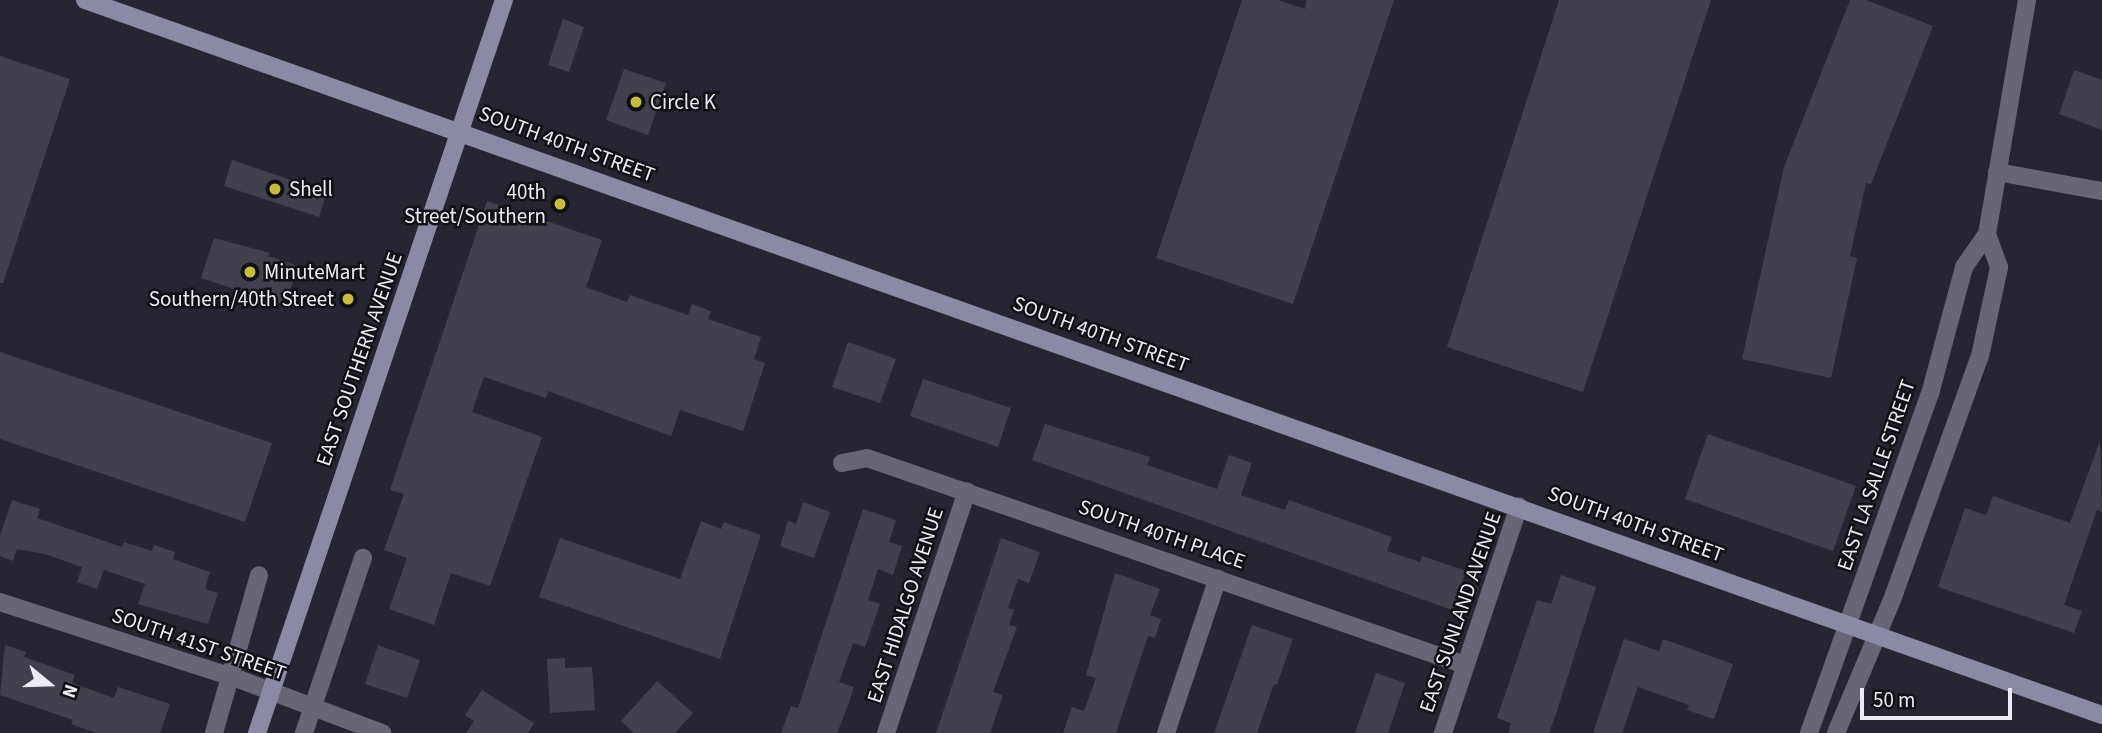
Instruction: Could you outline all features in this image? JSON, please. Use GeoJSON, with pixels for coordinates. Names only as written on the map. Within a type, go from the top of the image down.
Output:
{"type":"FeatureCollection","features":[{"type":"Feature","properties":{"kind":"main road","name":"SOUTH 40TH STREET"},"geometry":{"type":"LineString","coordinates":[[85,0],[1519,506],[2102,715]]}},
{"type":"Feature","properties":{"kind":"main road","name":"EAST SOUTHERN AVENUE"},"geometry":{"type":"LineString","coordinates":[[257,733],[504,0]]}},
{"type":"Feature","properties":{"kind":"street","name":"EAST LA SALLE STREET"},"geometry":{"type":"LineString","coordinates":[[1813,732],[1847,625],[1930,394],[1964,267],[1987,234],[2027,0]]}},
{"type":"Feature","properties":{"kind":"street"},"geometry":{"type":"LineString","coordinates":[[1997,172],[2102,191]]}},
{"type":"Feature","properties":{"kind":"street","name":"EAST LA SALLE STREET"},"geometry":{"type":"LineString","coordinates":[[1836,733],[1878,636],[1980,356],[1999,267],[1987,234]]}},
{"type":"Feature","properties":{"kind":"street","name":"SOUTH 40TH PLACE"},"geometry":{"type":"LineString","coordinates":[[842,463],[867,458],[1465,665]]}},
{"type":"Feature","properties":{"kind":"street","name":"EAST HIDALGO AVENUE"},"geometry":{"type":"LineString","coordinates":[[887,733],[967,491]]}},
{"type":"Feature","properties":{"kind":"street","name":"EAST SUNLAND AVENUE"},"geometry":{"type":"LineString","coordinates":[[1443,733],[1519,506]]}},
{"type":"Feature","properties":{"kind":"street"},"geometry":{"type":"LineString","coordinates":[[304,733],[363,558]]}},
{"type":"Feature","properties":{"kind":"street"},"geometry":{"type":"LineString","coordinates":[[214,733],[232,678],[259,575]]}},
{"type":"Feature","properties":{"kind":"street"},"geometry":{"type":"LineString","coordinates":[[1166,733],[1218,578]]}},
{"type":"Feature","properties":{"kind":"street","name":"SOUTH 41ST STREET"},"geometry":{"type":"LineString","coordinates":[[0,602],[232,678],[382,733]]}},
{"type":"Feature","properties":{"kind":"building"},"geometry":{"type":"Polygon","coordinates":[[[1242,0],[1278,0],[1305,9],[1306,0],[1394,0],[1293,304],[1156,258],[1242,0]]]}},
{"type":"Feature","properties":{"kind":"building"},"geometry":{"type":"Polygon","coordinates":[[[1559,0],[1711,0],[1583,392],[1447,347],[1559,0]]]}},
{"type":"Feature","properties":{"kind":"building"},"geometry":{"type":"Polygon","coordinates":[[[1850,0],[1866,0],[1933,26],[1871,184],[1866,183],[1850,256],[1857,258],[1831,378],[1742,359],[1784,167],[1850,0]]]}},
{"type":"Feature","properties":{"kind":"building"},"geometry":{"type":"Polygon","coordinates":[[[563,19],[584,27],[569,72],[548,65],[563,19]]]}},
{"type":"Feature","properties":{"kind":"building"},"geometry":{"type":"Polygon","coordinates":[[[0,56],[70,79],[3,283],[0,283],[0,56]]]}},
{"type":"Feature","properties":{"kind":"building","name":"Circle K"},"geometry":{"type":"Polygon","coordinates":[[[624,69],[666,83],[648,135],[606,120],[624,69]]]}},
{"type":"Feature","properties":{"kind":"building"},"geometry":{"type":"Polygon","coordinates":[[[2074,70],[2102,80],[2102,130],[2059,114],[2074,70]]]}},
{"type":"Feature","properties":{"kind":"building","name":"Shell"},"geometry":{"type":"Polygon","coordinates":[[[232,160],[327,192],[319,217],[224,186],[232,160]]]}},
{"type":"Feature","properties":{"kind":"building"},"geometry":{"type":"Polygon","coordinates":[[[487,201],[602,240],[586,287],[627,302],[630,295],[688,315],[692,304],[711,311],[708,319],[761,337],[754,359],[765,363],[743,431],[680,410],[671,436],[548,391],[546,398],[484,377],[472,412],[542,437],[490,586],[451,573],[434,625],[389,609],[407,558],[384,550],[404,494],[390,490],[487,201]]]}},
{"type":"Feature","properties":{"kind":"building","name":"MinuteMart"},"geometry":{"type":"Polygon","coordinates":[[[214,238],[270,253],[268,256],[298,266],[285,306],[201,278],[214,238]]]}},
{"type":"Feature","properties":{"kind":"building"},"geometry":{"type":"Polygon","coordinates":[[[848,342],[896,359],[880,403],[832,387],[848,342]]]}},
{"type":"Feature","properties":{"kind":"building"},"geometry":{"type":"Polygon","coordinates":[[[0,352],[272,443],[245,522],[0,439],[0,352]]]}},
{"type":"Feature","properties":{"kind":"building"},"geometry":{"type":"Polygon","coordinates":[[[923,379],[1011,408],[998,447],[910,416],[923,379]]]}},
{"type":"Feature","properties":{"kind":"building"},"geometry":{"type":"Polygon","coordinates":[[[1045,424],[1150,457],[1147,465],[1217,489],[1229,455],[1252,463],[1241,495],[1285,510],[1289,500],[1392,537],[1387,551],[1420,562],[1422,556],[1466,571],[1452,610],[1032,460],[1045,424]]]}},
{"type":"Feature","properties":{"kind":"building"},"geometry":{"type":"Polygon","coordinates":[[[1708,434],[1856,486],[1833,551],[1685,499],[1708,434]]]}},
{"type":"Feature","properties":{"kind":"building"},"geometry":{"type":"Polygon","coordinates":[[[2100,441],[2102,512],[2097,510],[2064,605],[2082,611],[2074,633],[1938,587],[1965,508],[1986,515],[1993,496],[2070,523],[2100,441]]]}},
{"type":"Feature","properties":{"kind":"building"},"geometry":{"type":"Polygon","coordinates":[[[12,500],[40,509],[37,518],[122,547],[124,542],[152,551],[154,545],[175,552],[173,559],[210,572],[205,589],[218,593],[208,624],[138,604],[145,584],[104,570],[97,589],[77,582],[82,567],[45,554],[17,549],[13,561],[0,556],[0,535],[12,500]]]}},
{"type":"Feature","properties":{"kind":"building"},"geometry":{"type":"Polygon","coordinates":[[[803,502],[830,512],[814,558],[780,546],[788,521],[796,524],[803,502]]]}},
{"type":"Feature","properties":{"kind":"building"},"geometry":{"type":"Polygon","coordinates":[[[863,509],[896,520],[889,542],[902,546],[893,575],[878,569],[868,600],[880,604],[865,647],[853,643],[839,682],[854,687],[847,708],[837,733],[781,733],[791,706],[798,708],[863,509]]]}},
{"type":"Feature","properties":{"kind":"building"},"geometry":{"type":"Polygon","coordinates":[[[701,521],[721,529],[724,522],[761,535],[720,659],[539,597],[560,538],[680,579],[701,521]]]}},
{"type":"Feature","properties":{"kind":"building"},"geometry":{"type":"Polygon","coordinates":[[[1001,538],[1040,552],[1029,583],[1018,579],[1008,608],[1014,610],[1009,625],[1017,627],[993,692],[1003,695],[990,733],[936,733],[1001,538]]]}},
{"type":"Feature","properties":{"kind":"building"},"geometry":{"type":"Polygon","coordinates":[[[1115,573],[1160,589],[1150,615],[1161,619],[1155,638],[1148,636],[1116,733],[1063,733],[1072,707],[1084,711],[1096,678],[1086,675],[1115,573]]]}},
{"type":"Feature","properties":{"kind":"building"},"geometry":{"type":"Polygon","coordinates":[[[1561,575],[1596,587],[1556,714],[1549,733],[1508,733],[1511,723],[1497,718],[1537,600],[1551,604],[1561,575]]]}},
{"type":"Feature","properties":{"kind":"building"},"geometry":{"type":"Polygon","coordinates":[[[1252,625],[1293,639],[1277,685],[1274,684],[1257,733],[1214,733],[1252,625]]]}},
{"type":"Feature","properties":{"kind":"building"},"geometry":{"type":"Polygon","coordinates":[[[1624,639],[1659,651],[1663,639],[1733,664],[1714,719],[1687,710],[1689,705],[1638,687],[1622,733],[1593,733],[1624,639]]]}},
{"type":"Feature","properties":{"kind":"building"},"geometry":{"type":"Polygon","coordinates":[[[5,645],[26,652],[24,657],[75,675],[72,683],[114,698],[118,687],[170,704],[160,733],[96,733],[71,724],[73,720],[0,695],[5,645]]]}},
{"type":"Feature","properties":{"kind":"building"},"geometry":{"type":"Polygon","coordinates":[[[378,645],[420,660],[407,698],[365,684],[378,645]]]}},
{"type":"Feature","properties":{"kind":"building"},"geometry":{"type":"Polygon","coordinates":[[[565,658],[565,668],[592,667],[595,710],[550,713],[547,659],[565,658]]]}},
{"type":"Feature","properties":{"kind":"building"},"geometry":{"type":"Polygon","coordinates":[[[1376,673],[1405,683],[1388,733],[1355,733],[1376,673]]]}},
{"type":"Feature","properties":{"kind":"building"},"geometry":{"type":"Polygon","coordinates":[[[657,681],[693,713],[675,733],[634,733],[621,721],[657,681]]]}},
{"type":"Feature","properties":{"kind":"building"},"geometry":{"type":"Polygon","coordinates":[[[482,690],[534,723],[528,733],[466,733],[474,721],[465,715],[482,690]]]}},
{"type":"Feature","properties":{"kind":"place","name":"Circle K"},"geometry":{"type":"Point","coordinates":[636,102]}},
{"type":"Feature","properties":{"kind":"place","name":"Shell"},"geometry":{"type":"Point","coordinates":[275,189]}},
{"type":"Feature","properties":{"kind":"place","name":"40th Street/Southern"},"geometry":{"type":"Point","coordinates":[560,204]}},
{"type":"Feature","properties":{"kind":"place","name":"MinuteMart"},"geometry":{"type":"Point","coordinates":[250,272]}},
{"type":"Feature","properties":{"kind":"place","name":"Southern/40th Street"},"geometry":{"type":"Point","coordinates":[348,299]}}]}
